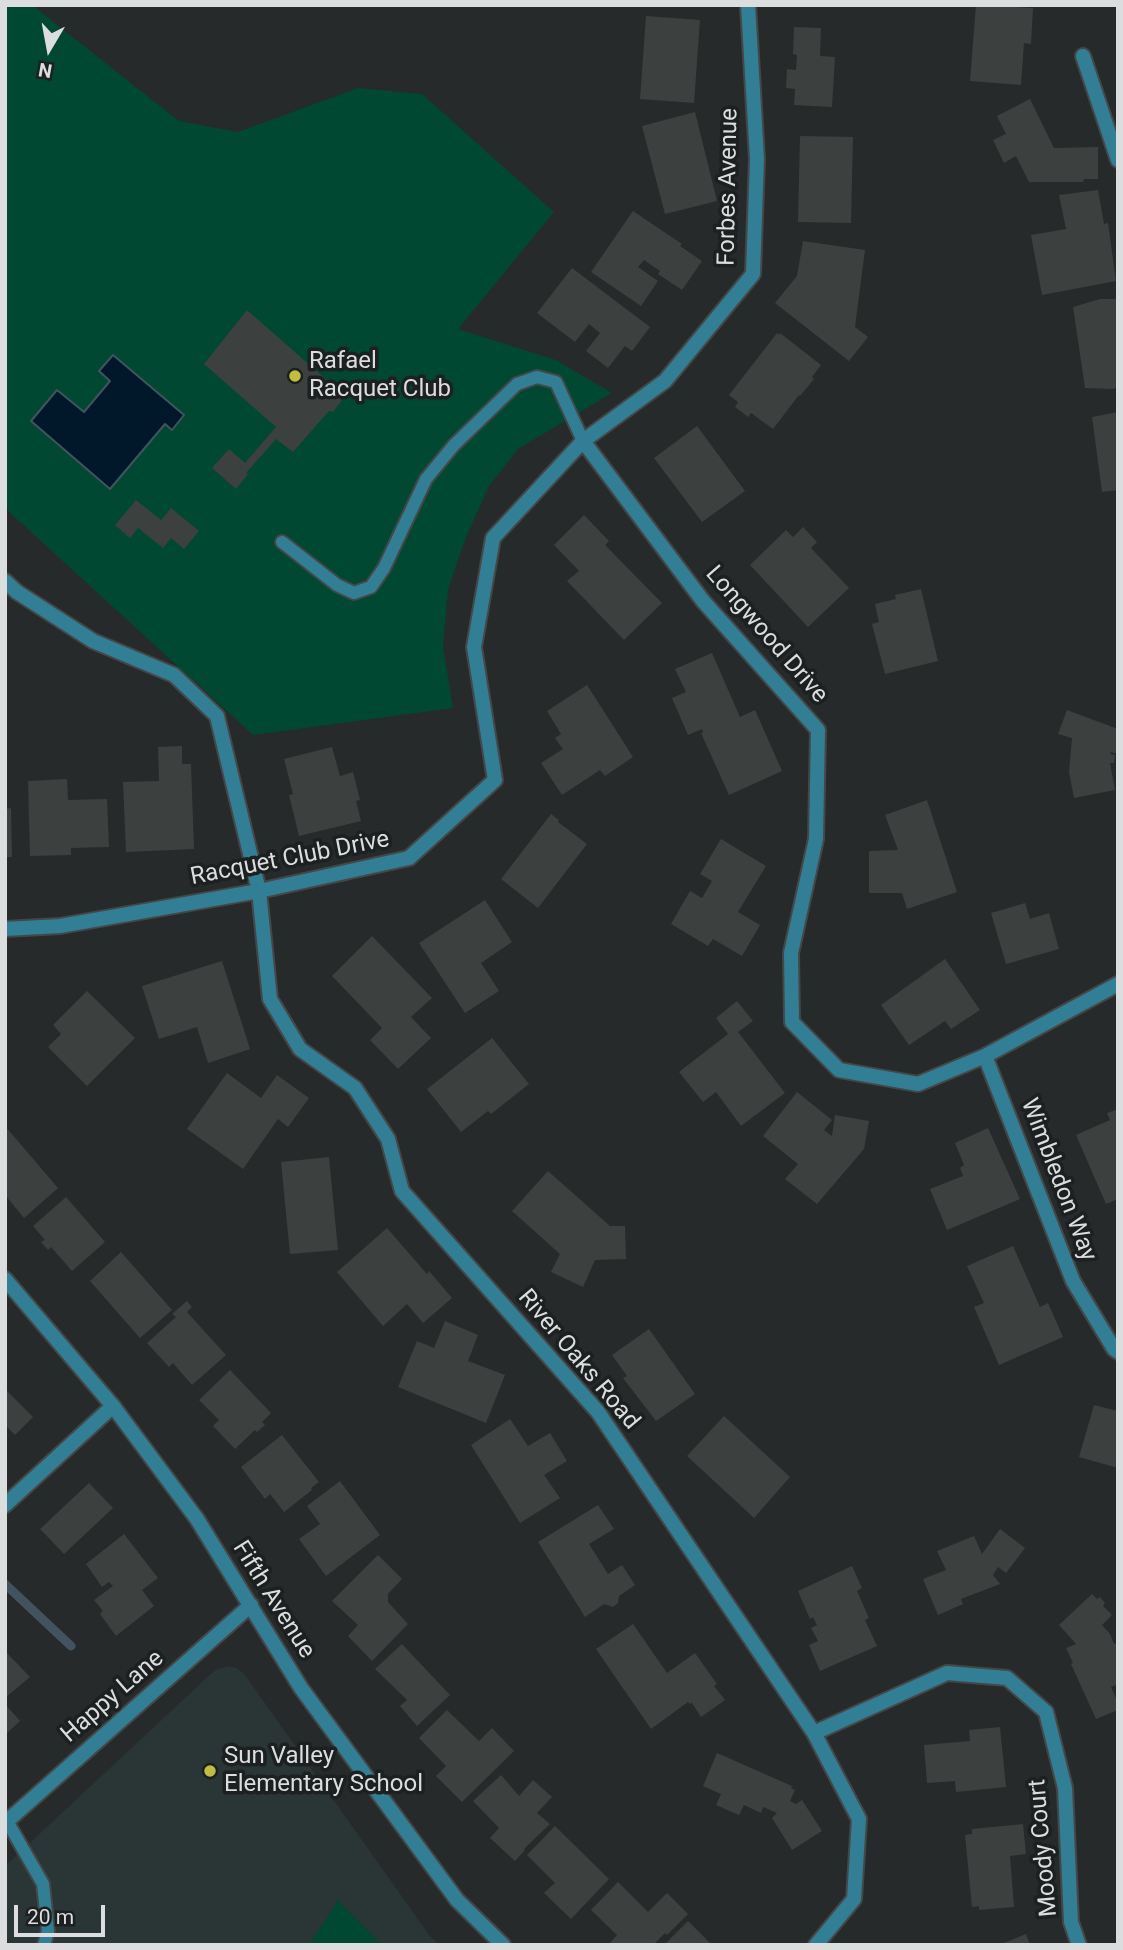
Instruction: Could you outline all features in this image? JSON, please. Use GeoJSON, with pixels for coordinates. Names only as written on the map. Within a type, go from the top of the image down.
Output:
{"type":"FeatureCollection","features":[{"type":"Feature","properties":{"kind":"street","name":"Forbes Avenue"},"geometry":{"type":"LineString","coordinates":[[664,381],[752,274],[757,159],[748,5]]}},
{"type":"Feature","properties":{"kind":"street"},"geometry":{"type":"LineString","coordinates":[[1083,56],[1118,160]]}},
{"type":"Feature","properties":{"kind":"street","name":"Racquet Club Drive"},"geometry":{"type":"LineString","coordinates":[[5,929],[60,926],[259,891],[409,858],[495,780],[474,647],[493,538],[583,441],[664,381]]}},
{"type":"Feature","properties":{"kind":"street","name":"Longwood Drive"},"geometry":{"type":"LineString","coordinates":[[583,441],[704,601],[818,730],[816,839],[790,953],[792,1022],[839,1070],[918,1084],[985,1056],[1118,984]]}},
{"type":"Feature","properties":{"kind":"street","name":"River Oaks Road"},"geometry":{"type":"LineString","coordinates":[[5,581],[16,592],[93,641],[174,675],[218,716],[259,891],[270,999],[300,1049],[355,1088],[388,1139],[402,1191],[598,1412],[814,1733],[859,1819],[855,1899],[816,1945]]}},
{"type":"Feature","properties":{"kind":"street","name":"Wimbledon Way"},"geometry":{"type":"LineString","coordinates":[[985,1056],[1073,1281],[1118,1352]]}},
{"type":"Feature","properties":{"kind":"street","name":"Fifth Avenue"},"geometry":{"type":"LineString","coordinates":[[5,1279],[113,1406],[197,1519],[300,1688],[457,1900],[503,1945]]}},
{"type":"Feature","properties":{"kind":"street"},"geometry":{"type":"LineString","coordinates":[[5,1505],[113,1406]]}},
{"type":"Feature","properties":{"kind":"street","name":"Happy Lane"},"geometry":{"type":"LineString","coordinates":[[6,1822],[251,1605]]}},
{"type":"Feature","properties":{"kind":"street","name":"Moody Court"},"geometry":{"type":"LineString","coordinates":[[814,1733],[947,1673],[1007,1678],[1046,1712],[1065,1788],[1071,1922],[1079,1945]]}},
{"type":"Feature","properties":{"kind":"lane"},"geometry":{"type":"LineString","coordinates":[[282,542],[337,585],[354,593],[371,587],[384,568],[426,480],[454,445],[517,384],[537,377],[556,382],[583,441]]}},
{"type":"Feature","properties":{"kind":"lane"},"geometry":{"type":"LineString","coordinates":[[6,1822],[43,1884],[48,1931],[44,1945]]}},
{"type":"Feature","properties":{"kind":"shaded area","name":"Sun Valley Elementary School"},"geometry":{"type":"Polygon","coordinates":[[[228,1666],[237,1668],[245,1675],[439,1945],[5,1945],[5,1866],[215,1670],[228,1666]]]}},
{"type":"Feature","properties":{"kind":"green space","name":"Rafael Racquet Club"},"geometry":{"type":"Polygon","coordinates":[[[5,5],[32,5],[179,121],[238,132],[358,88],[422,94],[554,212],[458,329],[556,360],[612,393],[518,449],[489,486],[464,542],[448,590],[443,647],[453,708],[253,735],[9,512],[5,503],[5,5]]]}},
{"type":"Feature","properties":{"kind":"green space"},"geometry":{"type":"Polygon","coordinates":[[[338,1900],[382,1945],[309,1945],[338,1900]]]}},
{"type":"Feature","properties":{"kind":"water"},"geometry":{"type":"Polygon","coordinates":[[[113,355],[184,415],[172,430],[165,424],[110,489],[31,421],[57,390],[84,412],[110,381],[99,371],[113,355]]]}},
{"type":"Feature","properties":{"kind":"building"},"geometry":{"type":"Polygon","coordinates":[[[976,5],[1033,8],[1031,44],[1024,43],[1021,85],[970,81],[976,5]]]}},
{"type":"Feature","properties":{"kind":"building"},"geometry":{"type":"Polygon","coordinates":[[[646,16],[700,20],[694,103],[640,99],[646,16]]]}},
{"type":"Feature","properties":{"kind":"building"},"geometry":{"type":"Polygon","coordinates":[[[794,27],[821,28],[820,56],[835,57],[832,107],[794,105],[795,89],[786,88],[787,69],[796,70],[797,55],[793,54],[794,27]]]}},
{"type":"Feature","properties":{"kind":"building"},"geometry":{"type":"Polygon","coordinates":[[[1030,99],[1054,148],[1098,147],[1098,179],[1084,179],[1083,182],[1029,182],[1016,156],[1004,163],[993,140],[1006,134],[997,116],[1030,99]]]}},
{"type":"Feature","properties":{"kind":"building"},"geometry":{"type":"Polygon","coordinates":[[[695,112],[717,201],[665,214],[642,126],[695,112]]]}},
{"type":"Feature","properties":{"kind":"building"},"geometry":{"type":"Polygon","coordinates":[[[800,136],[853,137],[851,223],[798,222],[800,136]]]}},
{"type":"Feature","properties":{"kind":"building"},"geometry":{"type":"Polygon","coordinates":[[[1098,190],[1104,224],[1108,223],[1116,281],[1042,295],[1031,235],[1066,229],[1059,195],[1098,190]]]}},
{"type":"Feature","properties":{"kind":"building"},"geometry":{"type":"Polygon","coordinates":[[[633,211],[702,261],[682,290],[658,274],[660,271],[644,260],[638,267],[658,281],[641,306],[591,272],[633,211]]]}},
{"type":"Feature","properties":{"kind":"building"},"geometry":{"type":"Polygon","coordinates":[[[803,241],[865,250],[855,327],[868,337],[849,361],[775,303],[797,276],[803,241]]]}},
{"type":"Feature","properties":{"kind":"building"},"geometry":{"type":"Polygon","coordinates":[[[572,268],[650,327],[632,351],[625,346],[608,368],[586,351],[600,333],[589,324],[575,342],[537,313],[572,268]]]}},
{"type":"Feature","properties":{"kind":"building"},"geometry":{"type":"Polygon","coordinates":[[[1100,299],[1118,299],[1118,387],[1113,389],[1085,388],[1073,307],[1100,299]]]}},
{"type":"Feature","properties":{"kind":"building"},"geometry":{"type":"Polygon","coordinates":[[[247,310],[345,396],[293,452],[276,439],[246,473],[248,474],[236,489],[212,468],[229,449],[245,463],[276,427],[204,364],[247,310]]]}},
{"type":"Feature","properties":{"kind":"building"},"geometry":{"type":"Polygon","coordinates":[[[777,333],[821,365],[812,377],[814,379],[773,429],[751,413],[748,417],[735,407],[738,402],[729,395],[777,333]]]}},
{"type":"Feature","properties":{"kind":"building"},"geometry":{"type":"Polygon","coordinates":[[[1118,412],[1118,490],[1102,492],[1092,417],[1118,412]]]}},
{"type":"Feature","properties":{"kind":"building"},"geometry":{"type":"Polygon","coordinates":[[[697,426],[745,491],[702,522],[654,458],[697,426]]]}},
{"type":"Feature","properties":{"kind":"building"},"geometry":{"type":"Polygon","coordinates":[[[136,500],[161,520],[171,508],[199,531],[184,549],[171,538],[163,548],[138,528],[130,538],[115,525],[136,500]]]}},
{"type":"Feature","properties":{"kind":"building"},"geometry":{"type":"Polygon","coordinates":[[[584,515],[609,541],[605,545],[662,603],[624,640],[567,581],[579,571],[554,545],[584,515]]]}},
{"type":"Feature","properties":{"kind":"building"},"geometry":{"type":"Polygon","coordinates":[[[803,527],[817,542],[811,548],[849,588],[808,627],[750,565],[786,530],[793,537],[803,527]]]}},
{"type":"Feature","properties":{"kind":"building"},"geometry":{"type":"Polygon","coordinates":[[[921,589],[938,661],[885,674],[872,624],[879,622],[875,604],[896,599],[895,595],[921,589]]]}},
{"type":"Feature","properties":{"kind":"building"},"geometry":{"type":"Polygon","coordinates":[[[712,653],[740,717],[755,710],[782,771],[729,795],[701,733],[702,729],[688,735],[672,698],[686,692],[675,669],[712,653]]]}},
{"type":"Feature","properties":{"kind":"building"},"geometry":{"type":"Polygon","coordinates":[[[587,685],[633,757],[605,776],[600,770],[562,795],[541,763],[563,749],[555,738],[561,734],[547,711],[587,685]]]}},
{"type":"Feature","properties":{"kind":"building"},"geometry":{"type":"Polygon","coordinates":[[[1067,710],[1118,729],[1118,754],[1110,754],[1115,755],[1114,763],[1110,763],[1115,790],[1074,798],[1069,772],[1072,738],[1058,734],[1067,710]]]}},
{"type":"Feature","properties":{"kind":"building"},"geometry":{"type":"Polygon","coordinates":[[[182,746],[182,764],[191,764],[194,849],[126,852],[123,782],[159,781],[158,747],[182,746]]]}},
{"type":"Feature","properties":{"kind":"building"},"geometry":{"type":"Polygon","coordinates":[[[332,747],[340,776],[353,772],[360,800],[356,801],[361,821],[299,836],[289,795],[293,794],[284,759],[332,747]]]}},
{"type":"Feature","properties":{"kind":"building"},"geometry":{"type":"Polygon","coordinates":[[[67,779],[68,800],[107,799],[109,847],[71,848],[71,855],[30,856],[28,781],[67,779]]]}},
{"type":"Feature","properties":{"kind":"building"},"geometry":{"type":"Polygon","coordinates":[[[927,800],[957,892],[907,909],[902,893],[869,893],[869,851],[898,850],[885,815],[927,800]]]}},
{"type":"Feature","properties":{"kind":"building"},"geometry":{"type":"Polygon","coordinates":[[[11,808],[12,857],[5,857],[5,809],[11,808]]]}},
{"type":"Feature","properties":{"kind":"building"},"geometry":{"type":"Polygon","coordinates":[[[551,814],[587,844],[538,908],[501,879],[551,814]]]}},
{"type":"Feature","properties":{"kind":"building"},"geometry":{"type":"Polygon","coordinates":[[[721,839],[766,866],[738,912],[760,925],[742,956],[713,939],[708,946],[671,924],[690,891],[702,898],[712,881],[700,874],[721,839]]]}},
{"type":"Feature","properties":{"kind":"building"},"geometry":{"type":"Polygon","coordinates":[[[485,900],[512,942],[481,963],[499,991],[465,1013],[419,943],[485,900]]]}},
{"type":"Feature","properties":{"kind":"building"},"geometry":{"type":"Polygon","coordinates":[[[1025,903],[1030,919],[1049,913],[1059,949],[1006,964],[991,913],[1025,903]]]}},
{"type":"Feature","properties":{"kind":"building"},"geometry":{"type":"Polygon","coordinates":[[[372,936],[432,998],[411,1017],[431,1038],[398,1069],[370,1040],[382,1028],[332,976],[372,936]]]}},
{"type":"Feature","properties":{"kind":"building"},"geometry":{"type":"Polygon","coordinates":[[[945,959],[980,1010],[951,1029],[945,1021],[909,1045],[881,1005],[945,959]]]}},
{"type":"Feature","properties":{"kind":"building"},"geometry":{"type":"Polygon","coordinates":[[[222,961],[250,1049],[208,1063],[197,1027],[159,1039],[142,986],[222,961]]]}},
{"type":"Feature","properties":{"kind":"building"},"geometry":{"type":"Polygon","coordinates":[[[87,991],[135,1038],[87,1086],[48,1047],[61,1034],[53,1025],[87,991]]]}},
{"type":"Feature","properties":{"kind":"building"},"geometry":{"type":"Polygon","coordinates":[[[737,1001],[753,1021],[738,1032],[785,1093],[741,1126],[716,1092],[703,1102],[679,1072],[728,1034],[716,1018],[737,1001]]]}},
{"type":"Feature","properties":{"kind":"building"},"geometry":{"type":"Polygon","coordinates":[[[492,1038],[529,1084],[491,1114],[488,1111],[461,1132],[427,1089],[492,1038]]]}},
{"type":"Feature","properties":{"kind":"building"},"geometry":{"type":"Polygon","coordinates":[[[227,1073],[261,1098],[277,1075],[309,1098],[288,1127],[278,1119],[243,1169],[187,1129],[227,1073]]]}},
{"type":"Feature","properties":{"kind":"building"},"geometry":{"type":"Polygon","coordinates":[[[797,1092],[832,1120],[824,1130],[832,1136],[835,1115],[869,1121],[864,1149],[817,1204],[785,1179],[798,1164],[763,1136],[797,1092]]]}},
{"type":"Feature","properties":{"kind":"building"},"geometry":{"type":"Polygon","coordinates":[[[1118,1109],[1118,1199],[1106,1204],[1076,1135],[1110,1120],[1107,1113],[1118,1109]]]}},
{"type":"Feature","properties":{"kind":"building"},"geometry":{"type":"Polygon","coordinates":[[[5,1126],[58,1188],[24,1218],[5,1195],[5,1126]]]}},
{"type":"Feature","properties":{"kind":"building"},"geometry":{"type":"Polygon","coordinates":[[[988,1128],[1020,1199],[947,1230],[930,1189],[963,1176],[960,1168],[964,1165],[955,1143],[988,1128]]]}},
{"type":"Feature","properties":{"kind":"building"},"geometry":{"type":"Polygon","coordinates":[[[329,1157],[338,1250],[290,1254],[281,1162],[329,1157]]]}},
{"type":"Feature","properties":{"kind":"building"},"geometry":{"type":"Polygon","coordinates":[[[548,1171],[610,1226],[625,1226],[626,1259],[595,1260],[583,1287],[551,1272],[560,1254],[512,1211],[548,1171]]]}},
{"type":"Feature","properties":{"kind":"building"},"geometry":{"type":"Polygon","coordinates":[[[66,1197],[105,1242],[72,1271],[51,1247],[48,1250],[41,1242],[45,1240],[33,1226],[66,1197]]]}},
{"type":"Feature","properties":{"kind":"building"},"geometry":{"type":"Polygon","coordinates":[[[387,1228],[452,1298],[423,1323],[407,1304],[383,1326],[337,1272],[387,1228]]]}},
{"type":"Feature","properties":{"kind":"building"},"geometry":{"type":"Polygon","coordinates":[[[1013,1246],[1040,1307],[1048,1303],[1063,1337],[999,1365],[974,1307],[984,1303],[967,1266],[1013,1246]]]}},
{"type":"Feature","properties":{"kind":"building"},"geometry":{"type":"Polygon","coordinates":[[[121,1252],[172,1310],[140,1338],[90,1281],[121,1252]]]}},
{"type":"Feature","properties":{"kind":"building"},"geometry":{"type":"Polygon","coordinates":[[[187,1301],[192,1307],[187,1312],[226,1355],[192,1385],[173,1363],[169,1367],[147,1343],[176,1317],[172,1314],[187,1301]]]}},
{"type":"Feature","properties":{"kind":"building"},"geometry":{"type":"Polygon","coordinates":[[[445,1321],[478,1335],[468,1361],[505,1375],[486,1423],[398,1387],[417,1341],[434,1348],[445,1321]]]}},
{"type":"Feature","properties":{"kind":"building"},"geometry":{"type":"Polygon","coordinates":[[[649,1329],[695,1394],[656,1421],[623,1378],[627,1376],[612,1355],[649,1329]]]}},
{"type":"Feature","properties":{"kind":"building"},"geometry":{"type":"Polygon","coordinates":[[[230,1370],[271,1413],[262,1422],[265,1425],[257,1432],[255,1430],[235,1449],[213,1426],[219,1420],[199,1400],[230,1370]]]}},
{"type":"Feature","properties":{"kind":"building"},"geometry":{"type":"Polygon","coordinates":[[[7,1391],[33,1417],[15,1435],[5,1425],[7,1391]]]}},
{"type":"Feature","properties":{"kind":"building"},"geometry":{"type":"Polygon","coordinates":[[[1094,1405],[1118,1411],[1118,1468],[1079,1457],[1094,1405]]]}},
{"type":"Feature","properties":{"kind":"building"},"geometry":{"type":"Polygon","coordinates":[[[724,1416],[790,1477],[754,1518],[687,1456],[724,1416]]]}},
{"type":"Feature","properties":{"kind":"building"},"geometry":{"type":"Polygon","coordinates":[[[510,1419],[528,1446],[550,1433],[567,1461],[544,1475],[560,1498],[520,1523],[471,1445],[510,1419]]]}},
{"type":"Feature","properties":{"kind":"building"},"geometry":{"type":"Polygon","coordinates":[[[282,1435],[319,1482],[284,1512],[270,1494],[265,1499],[241,1467],[282,1435]]]}},
{"type":"Feature","properties":{"kind":"building"},"geometry":{"type":"Polygon","coordinates":[[[340,1481],[380,1535],[326,1576],[299,1539],[320,1524],[307,1506],[340,1481]]]}},
{"type":"Feature","properties":{"kind":"building"},"geometry":{"type":"Polygon","coordinates":[[[89,1483],[113,1508],[64,1554],[40,1529],[89,1483]]]}},
{"type":"Feature","properties":{"kind":"building"},"geometry":{"type":"Polygon","coordinates":[[[598,1505],[614,1529],[589,1544],[608,1574],[622,1565],[635,1585],[619,1596],[618,1603],[613,1607],[604,1604],[585,1617],[538,1542],[598,1505]]]}},
{"type":"Feature","properties":{"kind":"building"},"geometry":{"type":"Polygon","coordinates":[[[1000,1529],[1025,1548],[1006,1573],[998,1567],[993,1575],[1000,1584],[961,1599],[963,1604],[938,1615],[923,1579],[946,1570],[937,1551],[974,1536],[982,1554],[1000,1529]]]}},
{"type":"Feature","properties":{"kind":"building"},"geometry":{"type":"Polygon","coordinates":[[[124,1534],[158,1578],[142,1590],[154,1606],[116,1636],[100,1614],[103,1611],[94,1600],[113,1586],[109,1582],[102,1587],[86,1564],[124,1534]]]}},
{"type":"Feature","properties":{"kind":"building"},"geometry":{"type":"Polygon","coordinates":[[[378,1555],[402,1579],[388,1594],[388,1602],[408,1624],[372,1661],[348,1636],[358,1625],[332,1601],[378,1555]]]}},
{"type":"Feature","properties":{"kind":"building"},"geometry":{"type":"Polygon","coordinates":[[[852,1566],[862,1588],[857,1591],[869,1618],[865,1620],[877,1646],[820,1671],[809,1645],[818,1641],[811,1628],[817,1625],[813,1617],[810,1619],[798,1591],[852,1566]]]}},
{"type":"Feature","properties":{"kind":"building"},"geometry":{"type":"Polygon","coordinates":[[[1092,1594],[1097,1599],[1100,1597],[1105,1603],[1103,1606],[1112,1615],[1102,1625],[1114,1644],[1118,1642],[1118,1684],[1111,1687],[1118,1710],[1096,1719],[1066,1648],[1076,1644],[1059,1625],[1092,1594]]]}},
{"type":"Feature","properties":{"kind":"building"},"geometry":{"type":"Polygon","coordinates":[[[633,1624],[667,1673],[695,1653],[725,1700],[701,1717],[692,1703],[688,1702],[651,1729],[596,1649],[633,1624]]]}},
{"type":"Feature","properties":{"kind":"building"},"geometry":{"type":"Polygon","coordinates":[[[402,1644],[450,1695],[417,1726],[400,1706],[407,1700],[375,1669],[402,1644]]]}},
{"type":"Feature","properties":{"kind":"building"},"geometry":{"type":"Polygon","coordinates":[[[5,1651],[30,1677],[5,1698],[5,1651]]]}},
{"type":"Feature","properties":{"kind":"building"},"geometry":{"type":"Polygon","coordinates":[[[5,1704],[20,1721],[5,1735],[5,1704]]]}},
{"type":"Feature","properties":{"kind":"building"},"geometry":{"type":"Polygon","coordinates":[[[447,1710],[479,1741],[492,1728],[514,1751],[462,1802],[436,1776],[446,1766],[419,1738],[447,1710]]]}},
{"type":"Feature","properties":{"kind":"building"},"geometry":{"type":"Polygon","coordinates":[[[1000,1727],[1006,1787],[956,1792],[955,1781],[927,1783],[924,1745],[970,1741],[969,1730],[1000,1727]]]}},
{"type":"Feature","properties":{"kind":"building"},"geometry":{"type":"Polygon","coordinates":[[[717,1753],[792,1786],[795,1790],[790,1801],[796,1804],[802,1800],[822,1831],[792,1850],[772,1818],[777,1813],[763,1807],[761,1813],[744,1805],[739,1815],[716,1805],[721,1794],[703,1786],[717,1753]]]}},
{"type":"Feature","properties":{"kind":"building"},"geometry":{"type":"Polygon","coordinates":[[[501,1775],[519,1796],[533,1780],[552,1797],[537,1813],[550,1824],[515,1861],[490,1838],[499,1828],[473,1801],[501,1775]]]}},
{"type":"Feature","properties":{"kind":"building"},"geometry":{"type":"Polygon","coordinates":[[[1023,1824],[1026,1854],[1010,1856],[1014,1907],[979,1910],[979,1906],[972,1907],[965,1835],[972,1834],[972,1829],[1023,1824]]]}},
{"type":"Feature","properties":{"kind":"building"},"geometry":{"type":"Polygon","coordinates":[[[555,1826],[609,1879],[571,1919],[544,1893],[555,1883],[527,1855],[555,1826]]]}},
{"type":"Feature","properties":{"kind":"building"},"geometry":{"type":"Polygon","coordinates":[[[618,1882],[648,1912],[667,1893],[688,1914],[653,1945],[608,1945],[617,1935],[591,1910],[618,1882]]]}},
{"type":"Feature","properties":{"kind":"building"},"geometry":{"type":"Polygon","coordinates":[[[688,1921],[712,1945],[664,1945],[688,1921]]]}},
{"type":"Feature","properties":{"kind":"building"},"geometry":{"type":"Polygon","coordinates":[[[1026,1934],[1030,1945],[999,1945],[1026,1934]]]}},
{"type":"Feature","properties":{"kind":"waterway"},"geometry":{"type":"LineString","coordinates":[[5,1584],[71,1646]]}},
{"type":"Feature","properties":{"kind":"place","name":"Rafael Racquet Club"},"geometry":{"type":"Point","coordinates":[295,376]}},
{"type":"Feature","properties":{"kind":"place","name":"Sun Valley Elementary School"},"geometry":{"type":"Point","coordinates":[210,1771]}}]}
